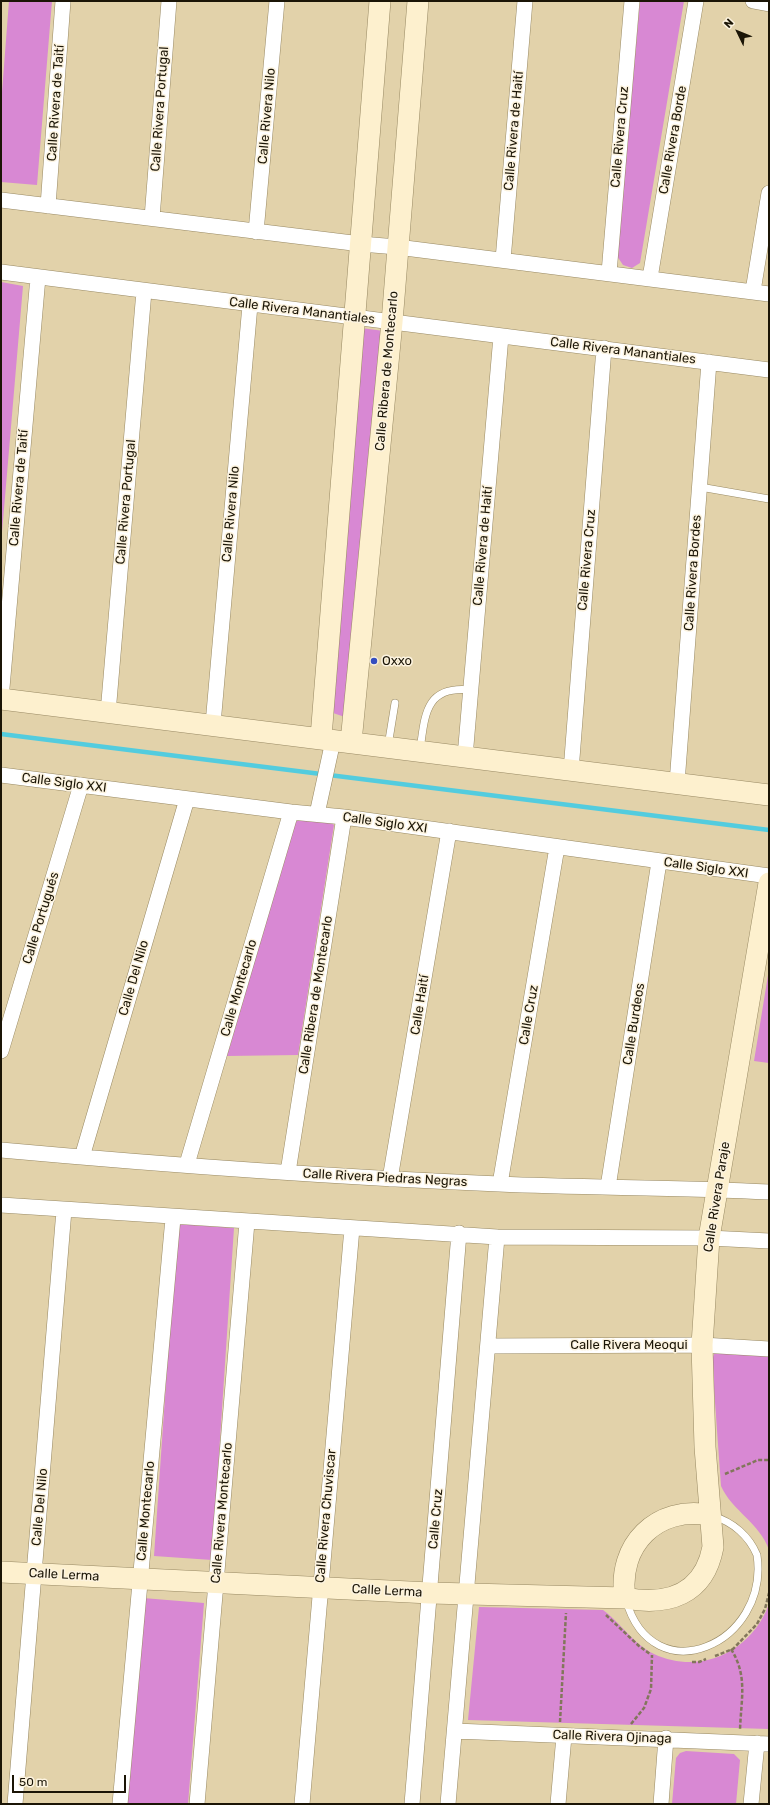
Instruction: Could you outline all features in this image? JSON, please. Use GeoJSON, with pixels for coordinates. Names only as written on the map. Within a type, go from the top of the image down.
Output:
{"type":"FeatureCollection","features":[{"type":"Feature","properties":{"kind":"street","name":"Calle Rivera de Taití"},"geometry":{"type":"LineString","coordinates":[[48,206],[63,1]]}},
{"type":"Feature","properties":{"kind":"street","name":"Calle Rivera Portugal"},"geometry":{"type":"LineString","coordinates":[[152,218],[169,1]]}},
{"type":"Feature","properties":{"kind":"street","name":"Calle Rivera Nilo"},"geometry":{"type":"LineString","coordinates":[[256,232],[277,1]]}},
{"type":"Feature","properties":{"kind":"street"},"geometry":{"type":"LineString","coordinates":[[317,814],[327,747],[354,318],[380,1]]}},
{"type":"Feature","properties":{"kind":"street","name":"Calle Ribera de Montecarlo"},"geometry":{"type":"LineString","coordinates":[[351,742],[392,322],[418,1]]}},
{"type":"Feature","properties":{"kind":"street","name":"Calle Rivera de Haití"},"geometry":{"type":"LineString","coordinates":[[503,260],[525,1]]}},
{"type":"Feature","properties":{"kind":"street","name":"Calle Rivera Cruz"},"geometry":{"type":"LineString","coordinates":[[608,273],[632,1]]}},
{"type":"Feature","properties":{"kind":"street","name":"Calle Rivera Borde"},"geometry":{"type":"LineString","coordinates":[[650,278],[696,1]]}},
{"type":"Feature","properties":{"kind":"street"},"geometry":{"type":"LineString","coordinates":[[753,1],[769,4]]}},
{"type":"Feature","properties":{"kind":"street"},"geometry":{"type":"LineString","coordinates":[[753,291],[769,194]]}},
{"type":"Feature","properties":{"kind":"street"},"geometry":{"type":"LineString","coordinates":[[1,200],[256,232],[397,247],[769,294]]}},
{"type":"Feature","properties":{"kind":"street","name":"Calle Rivera Manantiales"},"geometry":{"type":"LineString","coordinates":[[1,272],[250,305],[604,348],[769,370]]}},
{"type":"Feature","properties":{"kind":"street","name":"Calle Rivera de Taití"},"geometry":{"type":"LineString","coordinates":[[1,698],[38,277]]}},
{"type":"Feature","properties":{"kind":"street","name":"Calle Rivera Portugal"},"geometry":{"type":"LineString","coordinates":[[108,713],[144,291]]}},
{"type":"Feature","properties":{"kind":"street","name":"Calle Rivera Nilo"},"geometry":{"type":"LineString","coordinates":[[213,724],[250,305]]}},
{"type":"Feature","properties":{"kind":"street","name":"Calle Rivera de Haití"},"geometry":{"type":"LineString","coordinates":[[465,757],[500,336]]}},
{"type":"Feature","properties":{"kind":"street","name":"Calle Rivera Cruz"},"geometry":{"type":"LineString","coordinates":[[571,771],[604,348]]}},
{"type":"Feature","properties":{"kind":"street","name":"Calle Rivera Bordes"},"geometry":{"type":"LineString","coordinates":[[677,784],[709,362]]}},
{"type":"Feature","properties":{"kind":"street"},"geometry":{"type":"LineString","coordinates":[[1,698],[108,713],[213,724],[327,747],[351,742],[571,771],[769,794]]}},
{"type":"Feature","properties":{"kind":"street","name":"Calle Siglo XXI"},"geometry":{"type":"LineString","coordinates":[[1,775],[291,812],[344,817],[557,846],[659,862],[769,876]]}},
{"type":"Feature","properties":{"kind":"street","name":"Calle Portugués"},"geometry":{"type":"LineString","coordinates":[[1,1051],[81,785]]}},
{"type":"Feature","properties":{"kind":"street","name":"Calle Del Nilo"},"geometry":{"type":"LineString","coordinates":[[82,1157],[187,799]]}},
{"type":"Feature","properties":{"kind":"street","name":"Calle Montecarlo"},"geometry":{"type":"LineString","coordinates":[[187,1164],[291,812]]}},
{"type":"Feature","properties":{"kind":"street","name":"Calle Ribera de Montecarlo"},"geometry":{"type":"LineString","coordinates":[[288,1172],[344,817]]}},
{"type":"Feature","properties":{"kind":"street","name":"Calle Haití"},"geometry":{"type":"LineString","coordinates":[[390,1179],[449,831]]}},
{"type":"Feature","properties":{"kind":"street","name":"Calle Cruz"},"geometry":{"type":"LineString","coordinates":[[500,1184],[557,846]]}},
{"type":"Feature","properties":{"kind":"street","name":"Calle Burdeos"},"geometry":{"type":"LineString","coordinates":[[608,1186],[659,862]]}},
{"type":"Feature","properties":{"kind":"street","name":"Calle Rivera Paraje"},"geometry":{"type":"LineString","coordinates":[[710,1515],[702,1345],[709,1238],[769,883]]}},
{"type":"Feature","properties":{"kind":"street","name":"Calle Rivera Piedras Negras"},"geometry":{"type":"LineString","coordinates":[[1,1150],[390,1179],[500,1184],[717,1189],[769,1192]]}},
{"type":"Feature","properties":{"kind":"street"},"geometry":{"type":"LineString","coordinates":[[1,1205],[173,1218],[459,1233],[497,1237],[709,1238],[769,1241]]}},
{"type":"Feature","properties":{"kind":"street","name":"Calle Del Nilo"},"geometry":{"type":"LineString","coordinates":[[15,1804],[64,1210]]}},
{"type":"Feature","properties":{"kind":"street","name":"Calle Montecarlo"},"geometry":{"type":"LineString","coordinates":[[120,1804],[173,1218]]}},
{"type":"Feature","properties":{"kind":"street","name":"Calle Rivera Montecarlo"},"geometry":{"type":"LineString","coordinates":[[197,1804],[247,1222]]}},
{"type":"Feature","properties":{"kind":"street","name":"Calle Rivera Chuviscar"},"geometry":{"type":"LineString","coordinates":[[302,1804],[352,1228]]}},
{"type":"Feature","properties":{"kind":"street","name":"Calle Cruz"},"geometry":{"type":"LineString","coordinates":[[412,1804],[459,1233]]}},
{"type":"Feature","properties":{"kind":"street"},"geometry":{"type":"LineString","coordinates":[[448,1804],[497,1237]]}},
{"type":"Feature","properties":{"kind":"street","name":"Calle Rivera Meoqui"},"geometry":{"type":"LineString","coordinates":[[488,1346],[702,1345],[769,1349]]}},
{"type":"Feature","properties":{"kind":"street"},"geometry":{"type":"LineString","coordinates":[[625,1598],[623,1584],[626,1563],[635,1544],[644,1533],[662,1520],[675,1515],[696,1513],[710,1515]]}},
{"type":"Feature","properties":{"kind":"street","name":"Calle Lerma"},"geometry":{"type":"LineString","coordinates":[[1,1572],[430,1593],[664,1600],[677,1596],[690,1589],[699,1580],[711,1560],[713,1542],[710,1515]]}},
{"type":"Feature","properties":{"kind":"street","name":"Calle Rivera Ojinaga"},"geometry":{"type":"LineString","coordinates":[[455,1730],[562,1736],[666,1738],[763,1743]]}},
{"type":"Feature","properties":{"kind":"street"},"geometry":{"type":"LineString","coordinates":[[558,1804],[562,1736]]}},
{"type":"Feature","properties":{"kind":"street"},"geometry":{"type":"LineString","coordinates":[[661,1804],[666,1738]]}},
{"type":"Feature","properties":{"kind":"street"},"geometry":{"type":"LineString","coordinates":[[751,1804],[763,1743]]}},
{"type":"Feature","properties":{"kind":"lane"},"geometry":{"type":"LineString","coordinates":[[700,487],[769,499]]}},
{"type":"Feature","properties":{"kind":"lane"},"geometry":{"type":"LineString","coordinates":[[420,750],[425,716],[429,705],[439,695],[456,688],[471,690]]}},
{"type":"Feature","properties":{"kind":"lane"},"geometry":{"type":"LineString","coordinates":[[388,746],[395,703]]}},
{"type":"Feature","properties":{"kind":"lane"},"geometry":{"type":"LineString","coordinates":[[710,1515],[723,1519],[735,1527],[746,1536],[754,1548],[761,1567],[761,1595]]}},
{"type":"Feature","properties":{"kind":"lane"},"geometry":{"type":"LineString","coordinates":[[625,1598],[630,1611],[641,1629],[657,1642],[670,1648],[690,1652],[704,1651],[724,1644],[736,1637]]}},
{"type":"Feature","properties":{"kind":"path"},"geometry":{"type":"LineString","coordinates":[[708,1478],[716,1479],[758,1460],[769,1460]]}},
{"type":"Feature","properties":{"kind":"path"},"geometry":{"type":"LineString","coordinates":[[685,1661],[699,1662],[731,1649],[757,1624],[765,1609],[769,1593]]}},
{"type":"Feature","properties":{"kind":"path"},"geometry":{"type":"LineString","coordinates":[[562,1736],[566,1611],[572,1611]]}},
{"type":"Feature","properties":{"kind":"path"},"geometry":{"type":"LineString","coordinates":[[604,1614],[613,1620],[639,1646],[652,1655],[658,1657]]}},
{"type":"Feature","properties":{"kind":"path"},"geometry":{"type":"LineString","coordinates":[[731,1649],[740,1665],[743,1676],[740,1742]]}},
{"type":"Feature","properties":{"kind":"path"},"geometry":{"type":"LineString","coordinates":[[630,1738],[632,1723],[644,1708],[651,1689],[652,1655]]}},
{"type":"Feature","properties":{"kind":"shaded area"},"geometry":{"type":"Polygon","coordinates":[[[9,1],[52,1],[37,185],[1,182],[1,105],[9,1]]]}},
{"type":"Feature","properties":{"kind":"shaded area"},"geometry":{"type":"Polygon","coordinates":[[[640,1],[684,1],[640,263],[632,268],[623,265],[617,256],[640,1]]]}},
{"type":"Feature","properties":{"kind":"shaded area"},"geometry":{"type":"Polygon","coordinates":[[[1,282],[23,286],[1,544],[1,282]]]}},
{"type":"Feature","properties":{"kind":"shaded area"},"geometry":{"type":"Polygon","coordinates":[[[361,328],[384,331],[345,717],[330,712],[361,328]]]}},
{"type":"Feature","properties":{"kind":"shaded area"},"geometry":{"type":"Polygon","coordinates":[[[298,820],[331,823],[334,825],[298,1055],[227,1056],[294,824],[298,820]]]}},
{"type":"Feature","properties":{"kind":"shaded area"},"geometry":{"type":"Polygon","coordinates":[[[769,969],[769,1063],[754,1061],[769,969]]]}},
{"type":"Feature","properties":{"kind":"shaded area"},"geometry":{"type":"Polygon","coordinates":[[[177,1224],[234,1228],[212,1560],[154,1556],[177,1224]]]}},
{"type":"Feature","properties":{"kind":"shaded area"},"geometry":{"type":"Polygon","coordinates":[[[715,1351],[769,1353],[769,1550],[765,1541],[753,1524],[732,1503],[721,1486],[712,1360],[715,1351]]]}},
{"type":"Feature","properties":{"kind":"shaded area"},"geometry":{"type":"Polygon","coordinates":[[[143,1598],[204,1603],[188,1804],[126,1804],[143,1598]]]}},
{"type":"Feature","properties":{"kind":"shaded area"},"geometry":{"type":"Polygon","coordinates":[[[769,1604],[769,1729],[468,1720],[479,1607],[603,1610],[633,1639],[647,1650],[672,1660],[689,1662],[707,1660],[723,1655],[738,1646],[750,1635],[761,1621],[769,1604]]]}},
{"type":"Feature","properties":{"kind":"shaded area"},"geometry":{"type":"Polygon","coordinates":[[[686,1751],[734,1754],[740,1760],[736,1804],[672,1804],[676,1758],[680,1753],[686,1751]]]}},
{"type":"Feature","properties":{"kind":"waterway"},"geometry":{"type":"LineString","coordinates":[[1,734],[769,830]]}},
{"type":"Feature","properties":{"kind":"place","name":"Oxxo"},"geometry":{"type":"Point","coordinates":[374,661]}}]}
